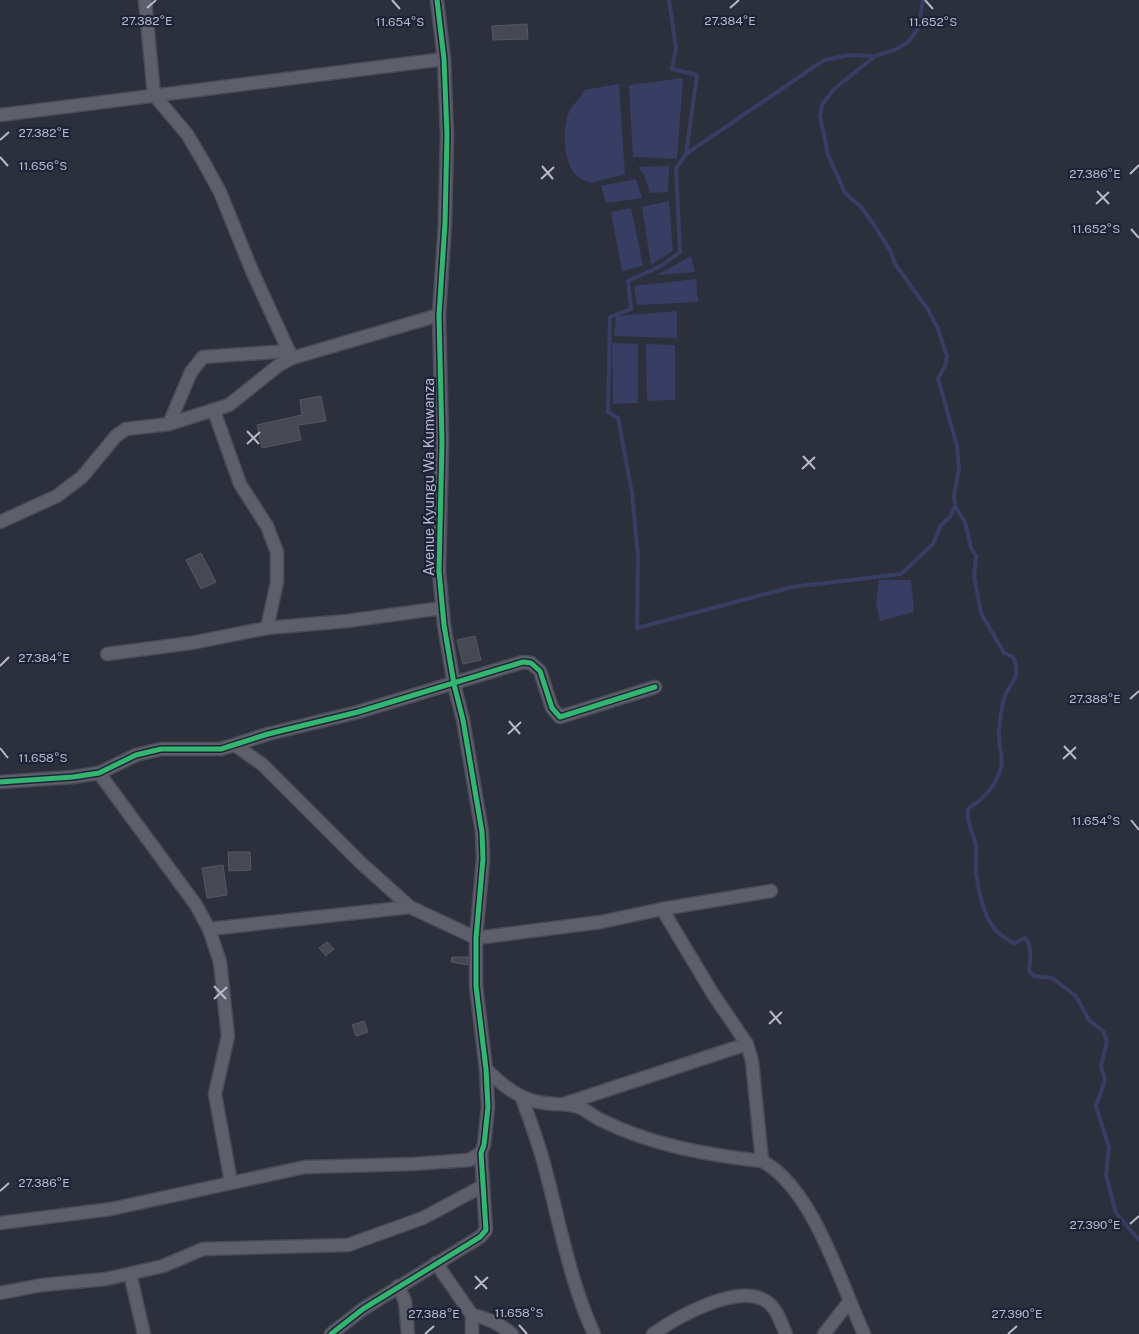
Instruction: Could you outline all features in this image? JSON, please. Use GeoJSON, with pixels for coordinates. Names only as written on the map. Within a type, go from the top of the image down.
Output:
{"type":"FeatureCollection","features":[{"type":"Feature","properties":{"kind":"street"},"geometry":{"type":"LineString","coordinates":[[145,0],[154,95],[187,134],[208,169],[291,354]]}},
{"type":"Feature","properties":{"kind":"street","name":"Avenue Kyungu Wa Kumwanza"},"geometry":{"type":"LineString","coordinates":[[436,1263],[480,1237],[486,1230],[481,1188],[481,1153],[484,1145],[488,1107],[486,1069],[477,1001],[476,938],[483,859],[482,832],[464,720],[454,684],[442,608],[440,571],[442,442],[439,315],[445,223],[447,135],[444,59],[437,0]]}},
{"type":"Feature","properties":{"kind":"street"},"geometry":{"type":"LineString","coordinates":[[0,114],[444,59]]}},
{"type":"Feature","properties":{"kind":"street"},"geometry":{"type":"LineString","coordinates":[[168,424],[191,372],[203,358],[291,354],[439,315]]}},
{"type":"Feature","properties":{"kind":"street"},"geometry":{"type":"LineString","coordinates":[[0,522],[57,496],[82,478],[116,436],[126,429],[168,424],[214,411],[240,398],[291,354]]}},
{"type":"Feature","properties":{"kind":"street"},"geometry":{"type":"LineString","coordinates":[[214,411],[240,484],[267,526],[277,552],[277,582],[267,628]]}},
{"type":"Feature","properties":{"kind":"street"},"geometry":{"type":"LineString","coordinates":[[108,654],[190,643],[267,628],[346,621],[442,608]]}},
{"type":"Feature","properties":{"kind":"street"},"geometry":{"type":"LineString","coordinates":[[0,782],[73,777],[99,773],[136,755],[161,749],[206,750],[235,745],[454,684],[523,662],[532,663],[540,671],[556,715],[564,717],[654,687]]}},
{"type":"Feature","properties":{"kind":"street"},"geometry":{"type":"LineString","coordinates":[[255,738],[263,765]]}},
{"type":"Feature","properties":{"kind":"street"},"geometry":{"type":"LineString","coordinates":[[235,745],[263,765],[361,863],[410,907],[476,938],[601,922],[662,909],[771,891]]}},
{"type":"Feature","properties":{"kind":"street"},"geometry":{"type":"LineString","coordinates":[[99,773],[154,845],[196,905],[209,929],[220,962],[228,1036],[215,1094],[231,1182]]}},
{"type":"Feature","properties":{"kind":"street"},"geometry":{"type":"LineString","coordinates":[[209,929],[410,907]]}},
{"type":"Feature","properties":{"kind":"street"},"geometry":{"type":"LineString","coordinates":[[662,909],[704,979],[747,1044],[752,1061],[762,1161]]}},
{"type":"Feature","properties":{"kind":"street"},"geometry":{"type":"LineString","coordinates":[[564,1104],[747,1044]]}},
{"type":"Feature","properties":{"kind":"street"},"geometry":{"type":"LineString","coordinates":[[486,1069],[498,1081],[522,1098],[581,1108],[600,1120],[638,1136],[686,1150],[762,1161],[784,1175],[798,1192],[813,1218],[864,1334]]}},
{"type":"Feature","properties":{"kind":"street"},"geometry":{"type":"LineString","coordinates":[[522,1098],[544,1166],[574,1282],[594,1334]]}},
{"type":"Feature","properties":{"kind":"street"},"geometry":{"type":"LineString","coordinates":[[0,1223],[111,1209],[304,1167],[413,1164],[469,1160],[481,1153]]}},
{"type":"Feature","properties":{"kind":"street"},"geometry":{"type":"LineString","coordinates":[[0,1293],[130,1274],[163,1266],[203,1250],[348,1245],[424,1218],[481,1188]]}},
{"type":"Feature","properties":{"kind":"street"},"geometry":{"type":"LineString","coordinates":[[331,1334],[342,1324],[398,1286],[436,1263],[472,1315],[472,1334]]}},
{"type":"Feature","properties":{"kind":"street"},"geometry":{"type":"LineString","coordinates":[[130,1274],[144,1334]]}},
{"type":"Feature","properties":{"kind":"street"},"geometry":{"type":"LineString","coordinates":[[398,1286],[405,1301],[408,1334]]}},
{"type":"Feature","properties":{"kind":"street"},"geometry":{"type":"LineString","coordinates":[[652,1334],[704,1306],[736,1296],[765,1300],[774,1308],[786,1334]]}},
{"type":"Feature","properties":{"kind":"street"},"geometry":{"type":"LineString","coordinates":[[824,1334],[849,1302]]}},
{"type":"Feature","properties":{"kind":"street"},"geometry":{"type":"LineString","coordinates":[[472,1315],[498,1324],[512,1334]]}},
{"type":"Feature","properties":{"kind":"water"},"geometry":{"type":"Polygon","coordinates":[[[683,78],[677,159],[633,157],[629,85],[683,78]]]}},
{"type":"Feature","properties":{"kind":"water"},"geometry":{"type":"Polygon","coordinates":[[[619,84],[625,174],[591,183],[577,176],[572,170],[566,155],[565,127],[567,119],[570,109],[584,90],[619,84]]]}},
{"type":"Feature","properties":{"kind":"water"},"geometry":{"type":"Polygon","coordinates":[[[669,166],[668,192],[650,193],[644,175],[638,167],[669,166]]]}},
{"type":"Feature","properties":{"kind":"water"},"geometry":{"type":"Polygon","coordinates":[[[636,179],[642,198],[606,203],[601,186],[636,179]]]}},
{"type":"Feature","properties":{"kind":"water"},"geometry":{"type":"Polygon","coordinates":[[[669,201],[673,251],[651,265],[642,207],[669,201]]]}},
{"type":"Feature","properties":{"kind":"water"},"geometry":{"type":"Polygon","coordinates":[[[631,208],[643,266],[622,271],[611,212],[631,208]]]}},
{"type":"Feature","properties":{"kind":"water"},"geometry":{"type":"Polygon","coordinates":[[[691,256],[695,272],[657,275],[691,256]]]}},
{"type":"Feature","properties":{"kind":"water"},"geometry":{"type":"Polygon","coordinates":[[[696,279],[698,302],[637,305],[634,286],[696,279]]]}},
{"type":"Feature","properties":{"kind":"water"},"geometry":{"type":"Polygon","coordinates":[[[677,311],[677,338],[614,336],[616,316],[677,311]]]}},
{"type":"Feature","properties":{"kind":"water"},"geometry":{"type":"Polygon","coordinates":[[[612,343],[638,344],[638,403],[613,404],[612,343]]]}},
{"type":"Feature","properties":{"kind":"water"},"geometry":{"type":"Polygon","coordinates":[[[646,344],[675,345],[675,400],[647,401],[646,344]]]}},
{"type":"Feature","properties":{"kind":"water"},"geometry":{"type":"Polygon","coordinates":[[[879,580],[911,580],[914,612],[880,621],[876,603],[879,580]]]}},
{"type":"Feature","properties":{"kind":"building"},"geometry":{"type":"Polygon","coordinates":[[[527,24],[528,39],[493,40],[492,26],[527,24]]]}},
{"type":"Feature","properties":{"kind":"building"},"geometry":{"type":"Polygon","coordinates":[[[321,396],[326,421],[298,425],[301,440],[262,448],[257,425],[302,415],[300,400],[321,396]]]}},
{"type":"Feature","properties":{"kind":"building"},"geometry":{"type":"Polygon","coordinates":[[[201,553],[216,582],[201,589],[186,560],[201,553]]]}},
{"type":"Feature","properties":{"kind":"building"},"geometry":{"type":"Polygon","coordinates":[[[475,636],[481,660],[463,664],[457,640],[475,636]]]}},
{"type":"Feature","properties":{"kind":"building"},"geometry":{"type":"Polygon","coordinates":[[[228,852],[250,852],[251,870],[229,871],[228,852]]]}},
{"type":"Feature","properties":{"kind":"building"},"geometry":{"type":"Polygon","coordinates":[[[223,865],[227,895],[207,898],[202,868],[223,865]]]}},
{"type":"Feature","properties":{"kind":"building"},"geometry":{"type":"Polygon","coordinates":[[[327,942],[334,949],[326,956],[319,948],[327,942]]]}},
{"type":"Feature","properties":{"kind":"building"},"geometry":{"type":"Polygon","coordinates":[[[452,957],[468,957],[468,965],[451,962],[452,957]]]}},
{"type":"Feature","properties":{"kind":"building"},"geometry":{"type":"Polygon","coordinates":[[[364,1021],[368,1032],[356,1036],[352,1025],[364,1021]]]}},
{"type":"Feature","properties":{"kind":"waterway"},"geometry":{"type":"LineString","coordinates":[[669,0],[676,48],[672,69],[697,75],[686,154],[676,168],[680,252],[661,266],[628,281],[631,309],[610,317],[608,412],[618,418],[632,493],[638,556],[637,628],[792,587],[901,574],[933,544],[941,525],[950,517],[955,506]]}},
{"type":"Feature","properties":{"kind":"waterway"},"geometry":{"type":"LineString","coordinates":[[923,0],[918,29],[907,43],[894,50],[875,56],[833,90],[822,105],[820,116],[828,155],[845,193],[862,208],[876,228],[891,252],[895,264],[927,308],[938,329],[947,356],[945,367],[938,378],[957,446],[959,469],[954,496],[955,506],[965,522],[971,548],[976,556],[974,576],[981,613],[1004,653],[1013,657],[1016,664],[1016,675],[1006,693],[1000,718],[1001,768],[996,781],[988,791],[968,809],[969,824],[976,846],[976,873],[982,904],[991,924],[997,932],[1015,943],[1025,938],[1028,942],[1030,953],[1029,971],[1034,976],[1052,978],[1076,996],[1089,1020],[1103,1031],[1107,1041],[1101,1066],[1105,1080],[1096,1106],[1109,1147],[1106,1175],[1116,1213],[1139,1240]]}},
{"type":"Feature","properties":{"kind":"waterway"},"geometry":{"type":"LineString","coordinates":[[686,154],[824,60],[851,55],[875,56]]}},
{"type":"Feature","properties":{"kind":"cycle path"},"geometry":{"type":"LineString","coordinates":[[331,1334],[363,1309],[480,1237],[486,1230],[481,1153],[484,1145],[488,1107],[486,1069],[476,986],[476,938],[483,859],[482,832],[463,720],[454,684],[444,625],[439,571],[442,442],[439,315],[445,223],[447,135],[444,59],[437,0]]}},
{"type":"Feature","properties":{"kind":"cycle path"},"geometry":{"type":"LineString","coordinates":[[0,782],[73,777],[99,773],[136,755],[161,749],[221,749],[268,734],[358,712],[523,662],[531,663],[540,671],[552,708],[560,717],[655,687]]}}]}
